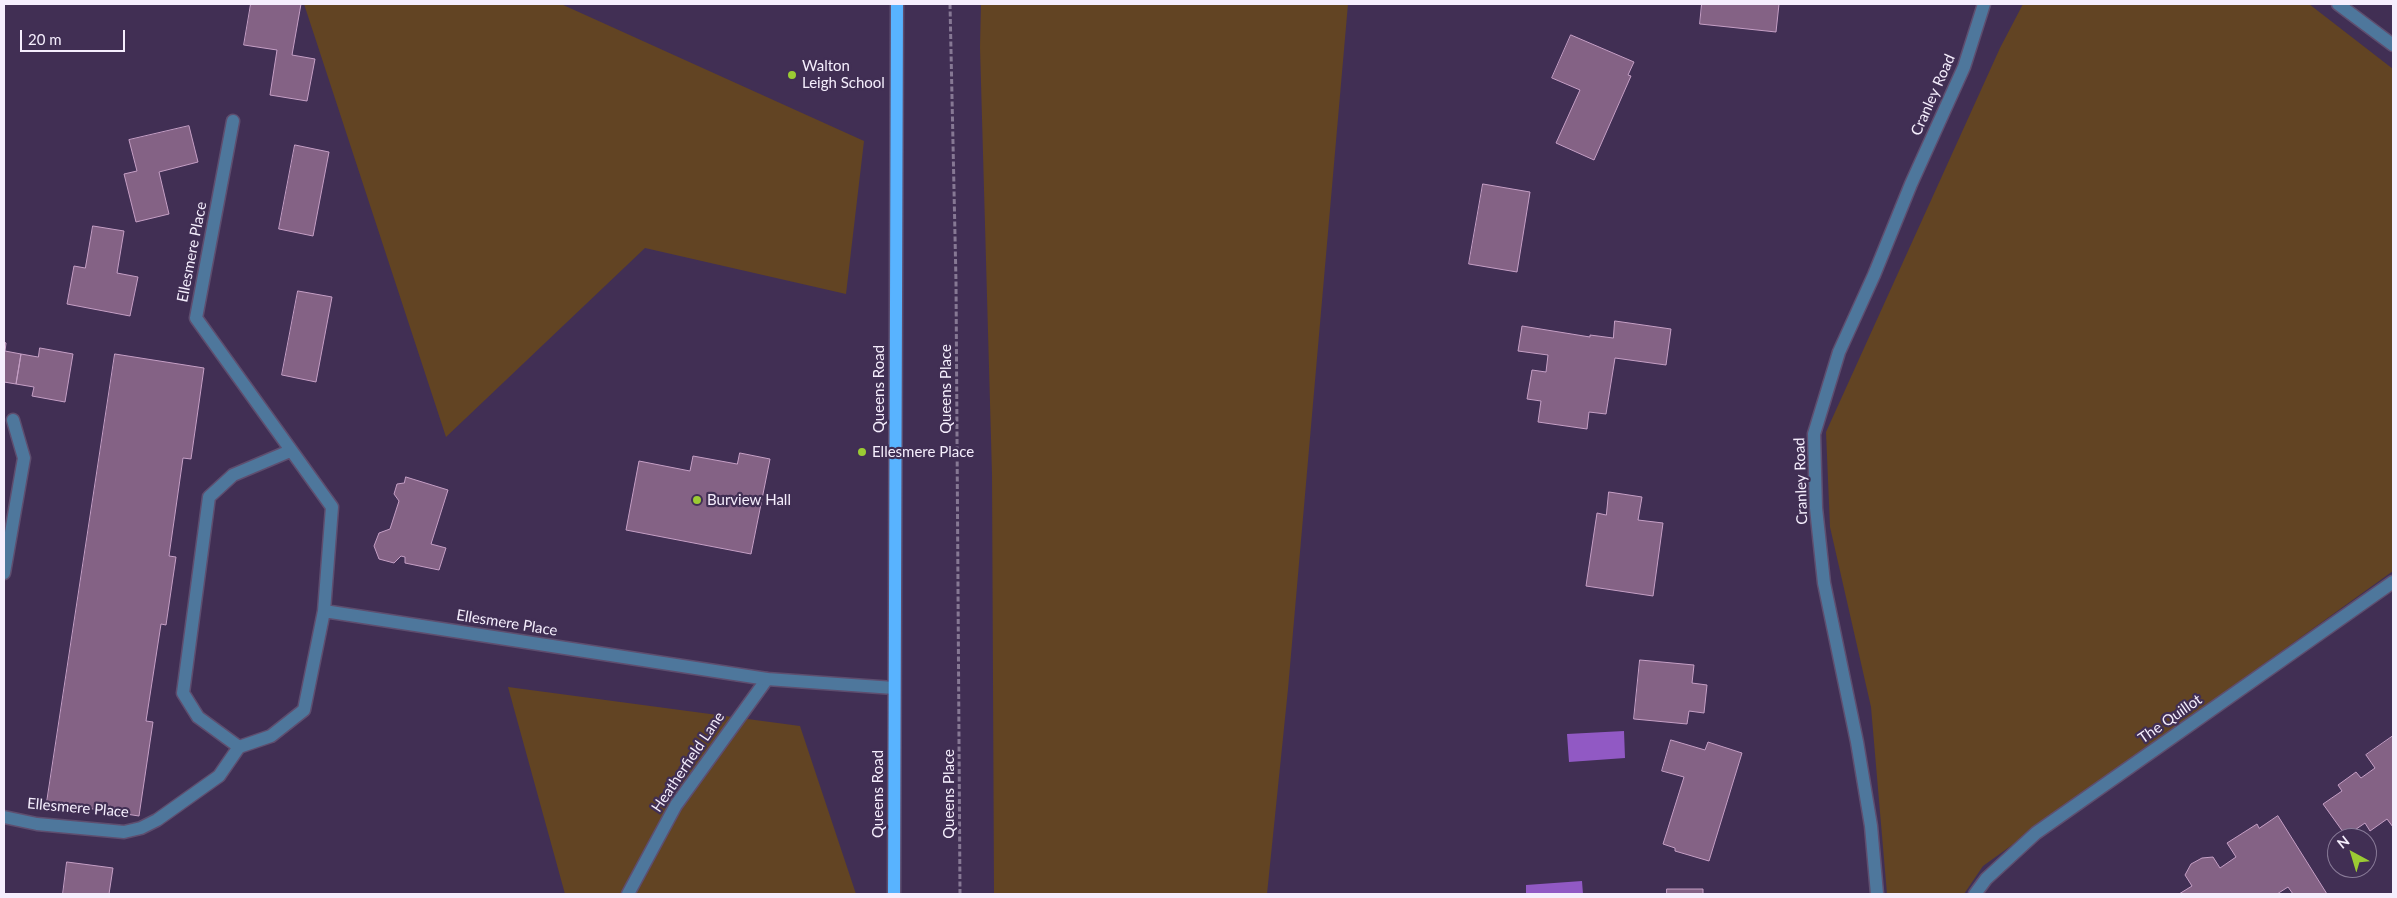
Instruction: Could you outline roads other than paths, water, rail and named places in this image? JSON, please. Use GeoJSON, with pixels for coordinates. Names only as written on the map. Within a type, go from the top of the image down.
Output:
{"type":"FeatureCollection","features":[{"type":"Feature","properties":{"kind":"main road","name":"Queens Road"},"geometry":{"type":"LineString","coordinates":[[894,894],[897,4]]}},
{"type":"Feature","properties":{"kind":"street","name":"Cranley Road"},"geometry":{"type":"LineString","coordinates":[[1877,894],[1871,826],[1857,742],[1824,583],[1816,508],[1814,434],[1840,352],[1874,276],[1911,184],[1964,67],[1984,4]]}},
{"type":"Feature","properties":{"kind":"street"},"geometry":{"type":"LineString","coordinates":[[2338,4],[2393,46]]}},
{"type":"Feature","properties":{"kind":"street","name":"Ellesmere Place"},"geometry":{"type":"LineString","coordinates":[[4,817],[36,824],[124,832],[141,828],[157,820],[219,776],[239,747],[271,736],[304,710],[324,611],[332,507],[196,318],[233,121]]}},
{"type":"Feature","properties":{"kind":"street"},"geometry":{"type":"LineString","coordinates":[[4,573],[24,458],[13,420]]}},
{"type":"Feature","properties":{"kind":"street"},"geometry":{"type":"LineString","coordinates":[[239,747],[198,717],[182,694],[209,497],[233,475],[290,451]]}},
{"type":"Feature","properties":{"kind":"street","name":"The Quillot"},"geometry":{"type":"LineString","coordinates":[[1975,894],[1986,879],[2036,833],[2393,582]]}},
{"type":"Feature","properties":{"kind":"street","name":"Ellesmere Place"},"geometry":{"type":"LineString","coordinates":[[324,611],[767,679],[894,688]]}},
{"type":"Feature","properties":{"kind":"street","name":"Heatherfield Lane"},"geometry":{"type":"LineString","coordinates":[[628,894],[676,805],[767,679]]}},
{"type":"Feature","properties":{"kind":"place","name":"Walton Leigh School"},"geometry":{"type":"Point","coordinates":[792,75]}},
{"type":"Feature","properties":{"kind":"place","name":"Ellesmere Place"},"geometry":{"type":"Point","coordinates":[862,452]}},
{"type":"Feature","properties":{"kind":"place","name":"Burview Hall"},"geometry":{"type":"Point","coordinates":[697,500]}}]}
